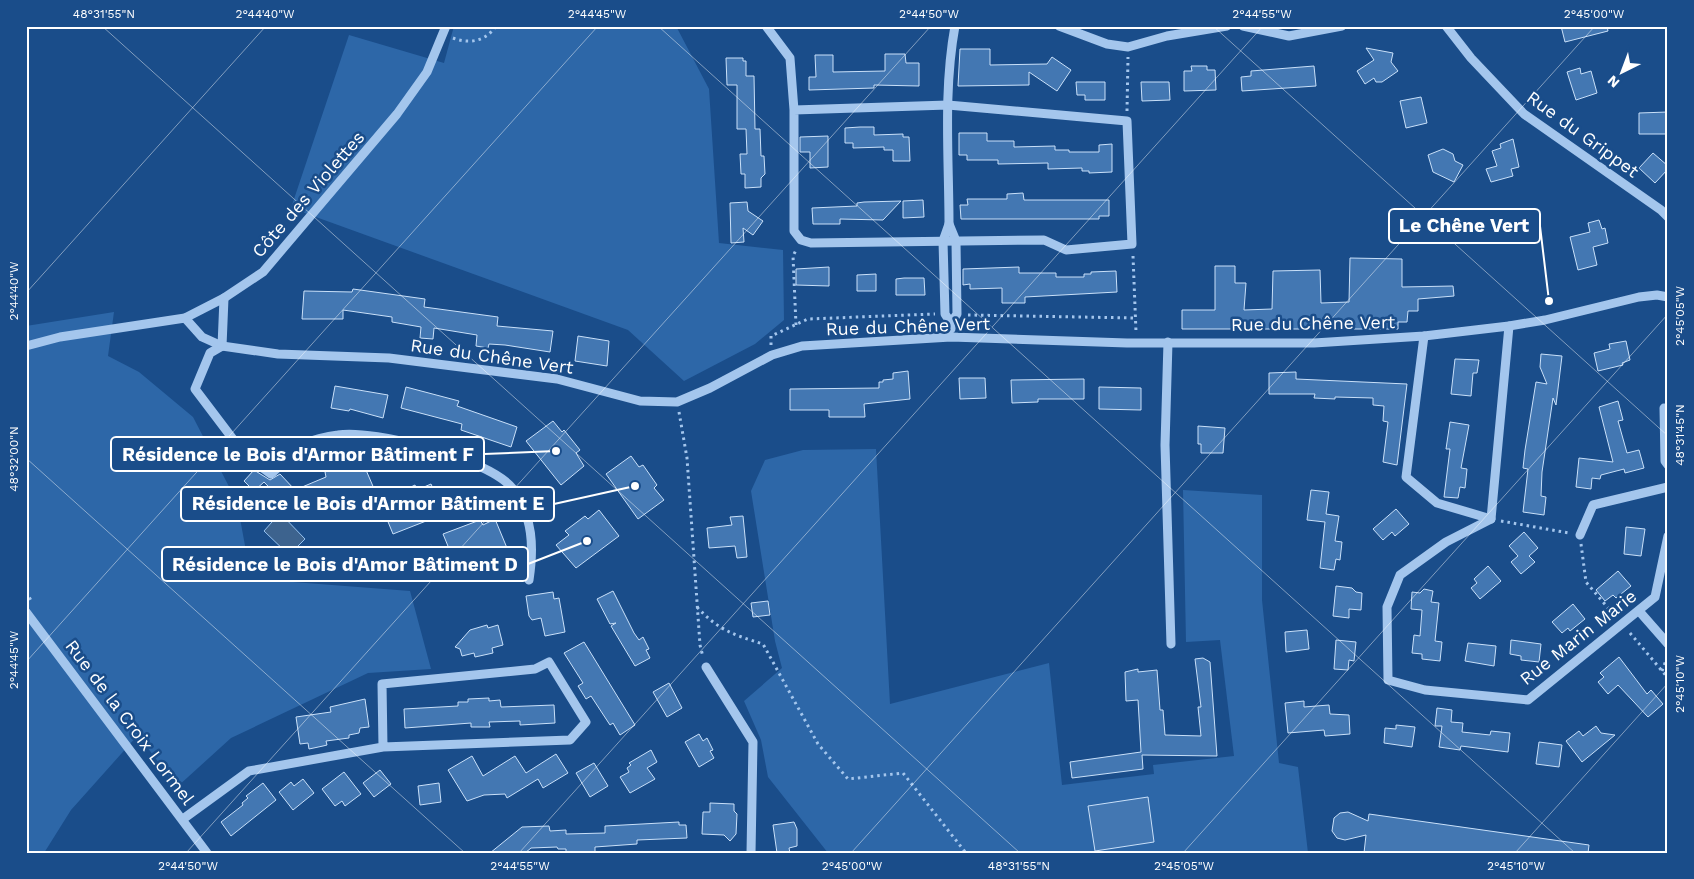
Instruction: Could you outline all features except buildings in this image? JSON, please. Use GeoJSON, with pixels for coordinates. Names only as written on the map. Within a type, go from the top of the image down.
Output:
{"type":"FeatureCollection","features":[{"type":"Feature","properties":{"kind":"street"},"geometry":{"type":"LineString","coordinates":[[766,26],[790,58],[794,110],[794,231],[801,240],[811,243],[1044,240],[1066,250],[1132,244],[1127,121],[948,105],[794,110]]}},
{"type":"Feature","properties":{"kind":"street"},"geometry":{"type":"LineString","coordinates":[[951,337],[951,324],[945,314],[943,241],[948,224],[948,105],[951,51],[955,26]]}},
{"type":"Feature","properties":{"kind":"street"},"geometry":{"type":"LineString","coordinates":[[1059,26],[1107,44],[1128,47],[1167,36],[1227,26]]}},
{"type":"Feature","properties":{"kind":"street"},"geometry":{"type":"LineString","coordinates":[[1166,26],[1167,36]]}},
{"type":"Feature","properties":{"kind":"street"},"geometry":{"type":"LineString","coordinates":[[1243,26],[1290,36],[1342,26]]}},
{"type":"Feature","properties":{"kind":"street","name":"Rue du Grippet"},"geometry":{"type":"LineString","coordinates":[[1446,26],[1471,58],[1524,114],[1664,208],[1668,217]]}},
{"type":"Feature","properties":{"kind":"street","name":"Côte des Violettes"},"geometry":{"type":"LineString","coordinates":[[26,346],[60,337],[185,318],[224,298],[263,272],[397,114],[427,72],[445,30]]}},
{"type":"Feature","properties":{"kind":"street"},"geometry":{"type":"LineString","coordinates":[[948,224],[956,241],[956,317],[951,324]]}},
{"type":"Feature","properties":{"kind":"street","name":"Rue du Chêne Vert"},"geometry":{"type":"LineString","coordinates":[[185,318],[202,337],[222,346],[278,354],[389,358],[557,379],[640,401],[677,402],[710,388],[772,355],[802,346],[951,337],[1135,343],[1314,343],[1424,336],[1509,326],[1545,320],[1639,297],[1657,295],[1668,297]]}},
{"type":"Feature","properties":{"kind":"street"},"geometry":{"type":"LineString","coordinates":[[224,298],[222,346],[210,353],[195,389],[245,454],[271,474],[303,445],[339,434],[393,438],[479,464],[512,488],[528,518],[533,551],[529,580]]}},
{"type":"Feature","properties":{"kind":"street"},"geometry":{"type":"LineString","coordinates":[[1424,336],[1406,477],[1437,503],[1491,519],[1509,326]]}},
{"type":"Feature","properties":{"kind":"street"},"geometry":{"type":"LineString","coordinates":[[1168,342],[1165,445],[1171,644]]}},
{"type":"Feature","properties":{"kind":"street"},"geometry":{"type":"LineString","coordinates":[[1664,408],[1665,461],[1668,465]]}},
{"type":"Feature","properties":{"kind":"street"},"geometry":{"type":"LineString","coordinates":[[1580,535],[1592,505],[1668,487]]}},
{"type":"Feature","properties":{"kind":"street","name":"Rue Marin Marie"},"geometry":{"type":"LineString","coordinates":[[1491,519],[1446,542],[1400,575],[1387,607],[1388,680],[1425,690],[1528,700],[1655,597],[1668,536]]}},
{"type":"Feature","properties":{"kind":"street"},"geometry":{"type":"LineString","coordinates":[[1639,610],[1668,644]]}},
{"type":"Feature","properties":{"kind":"street","name":"Rue de la Croix Lormel"},"geometry":{"type":"LineString","coordinates":[[26,612],[207,853]]}},
{"type":"Feature","properties":{"kind":"street"},"geometry":{"type":"LineString","coordinates":[[183,819],[249,772],[383,748],[570,740],[586,722],[549,662],[535,669],[382,684],[383,748]]}},
{"type":"Feature","properties":{"kind":"street"},"geometry":{"type":"LineString","coordinates":[[706,667],[753,742],[751,853]]}},
{"type":"Feature","properties":{"kind":"path"},"geometry":{"type":"LineString","coordinates":[[445,30],[467,43],[480,39],[496,26]]}},
{"type":"Feature","properties":{"kind":"path"},"geometry":{"type":"LineString","coordinates":[[1127,121],[1128,47]]}},
{"type":"Feature","properties":{"kind":"path"},"geometry":{"type":"LineString","coordinates":[[1132,236],[1135,343]]}},
{"type":"Feature","properties":{"kind":"path"},"geometry":{"type":"LineString","coordinates":[[796,325],[793,256],[801,240]]}},
{"type":"Feature","properties":{"kind":"path"},"geometry":{"type":"LineString","coordinates":[[677,402],[686,458],[700,645],[706,667]]}},
{"type":"Feature","properties":{"kind":"path"},"geometry":{"type":"LineString","coordinates":[[1491,519],[1580,535],[1586,582],[1668,678]]}},
{"type":"Feature","properties":{"kind":"path"},"geometry":{"type":"LineString","coordinates":[[698,607],[712,623],[726,631],[763,644],[818,744],[848,780],[902,773],[966,853]]}},
{"type":"Feature","properties":{"kind":"path"},"geometry":{"type":"LineString","coordinates":[[1662,672],[1668,654]]}},
{"type":"Feature","properties":{"kind":"shaded area"},"geometry":{"type":"Polygon","coordinates":[[[454,26],[676,26],[709,89],[719,243],[783,250],[784,320],[755,344],[684,381],[628,330],[291,208],[349,35],[444,63],[454,26]]]}},
{"type":"Feature","properties":{"kind":"shaded area"},"geometry":{"type":"Polygon","coordinates":[[[114,312],[108,356],[139,372],[193,417],[237,502],[246,551],[267,580],[410,591],[431,669],[368,673],[231,738],[177,787],[138,735],[71,810],[44,853],[26,853],[26,362],[29,361],[26,326],[114,312]]]}},
{"type":"Feature","properties":{"kind":"shaded area"},"geometry":{"type":"Polygon","coordinates":[[[876,449],[890,704],[1049,663],[1062,785],[1154,774],[1153,765],[1234,756],[1220,640],[1186,642],[1183,490],[1262,495],[1262,600],[1279,763],[1298,767],[1308,853],[828,853],[768,777],[761,740],[744,701],[782,668],[775,641],[751,491],[765,460],[803,450],[876,449]]]}},
{"type":"Feature","properties":{"kind":"shaded area"},"geometry":{"type":"Polygon","coordinates":[[[280,513],[305,539],[289,555],[264,531],[280,513]]]}},
{"type":"Feature","properties":{"kind":"place","name":"Le Chêne Vert"},"geometry":{"type":"Point","coordinates":[1549,301]}},
{"type":"Feature","properties":{"kind":"place","name":"Résidence le Bois d'Armor Bâtiment F"},"geometry":{"type":"Point","coordinates":[556,451]}},
{"type":"Feature","properties":{"kind":"place","name":"Résidence le Bois d'Armor Bâtiment E"},"geometry":{"type":"Point","coordinates":[635,486]}},
{"type":"Feature","properties":{"kind":"place","name":"Résidence le Bois d'Amor Bâtiment D"},"geometry":{"type":"Point","coordinates":[587,541]}}]}
